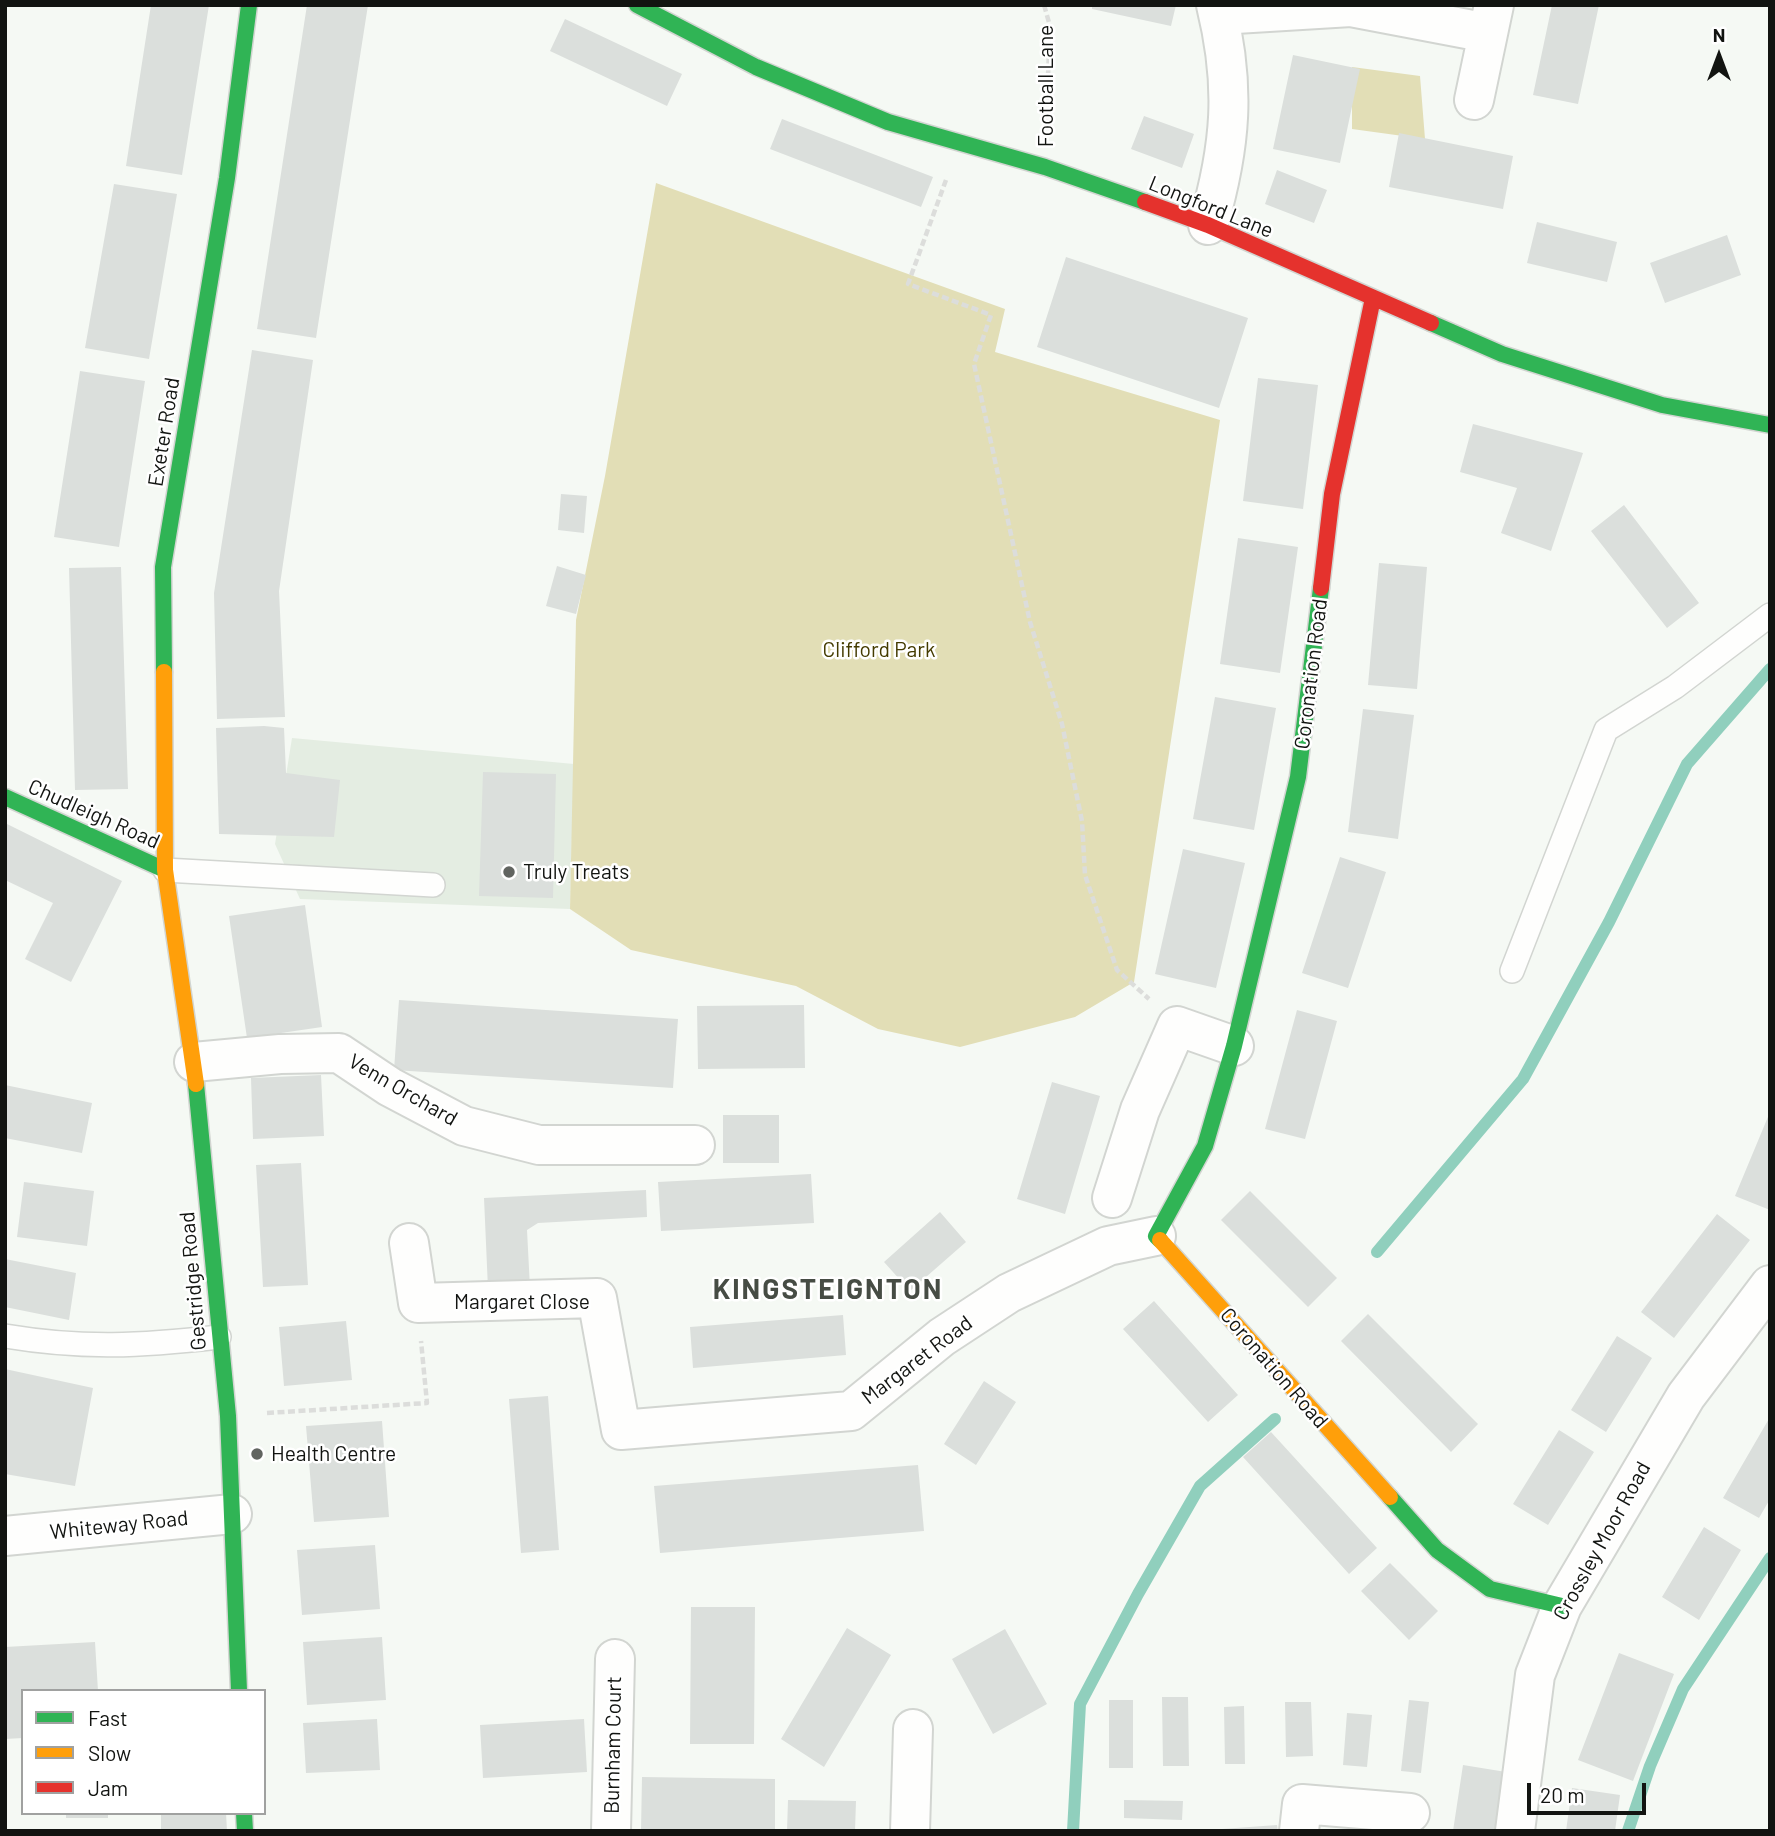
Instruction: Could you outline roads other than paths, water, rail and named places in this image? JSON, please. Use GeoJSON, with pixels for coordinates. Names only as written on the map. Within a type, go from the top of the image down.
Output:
{"type":"FeatureCollection","features":[{"type":"Feature","properties":{"kind":"street","name":"Exeter Road"},"geometry":{"type":"LineString","coordinates":[[165,870],[163,568],[227,178],[249,5]]}},
{"type":"Feature","properties":{"kind":"street","name":"Longford Lane"},"geometry":{"type":"LineString","coordinates":[[641,6],[756,67],[888,122],[1045,167],[1208,225],[1502,354],[1648,401],[1770,425]]}},
{"type":"Feature","properties":{"kind":"street"},"geometry":{"type":"LineString","coordinates":[[1208,225],[1224,172],[1230,114],[1217,10],[1351,7],[1491,19],[1474,100]]}},
{"type":"Feature","properties":{"kind":"street","name":"Coronation Road"},"geometry":{"type":"LineString","coordinates":[[1373,298],[1332,494],[1298,777],[1234,1046],[1205,1146],[1156,1236],[1437,1550],[1490,1589],[1562,1606]]}},
{"type":"Feature","properties":{"kind":"street","name":"Chudleigh Road"},"geometry":{"type":"LineString","coordinates":[[5,797],[165,870]]}},
{"type":"Feature","properties":{"kind":"street","name":"Gestridge Road"},"geometry":{"type":"LineString","coordinates":[[165,870],[194,1062],[228,1416],[239,1689]]}},
{"type":"Feature","properties":{"kind":"street"},"geometry":{"type":"LineString","coordinates":[[1112,1198],[1140,1110],[1177,1026],[1234,1046]]}},
{"type":"Feature","properties":{"kind":"street","name":"Venn Orchard"},"geometry":{"type":"LineString","coordinates":[[194,1062],[279,1054],[339,1053],[390,1087],[464,1126],[539,1145],[695,1145]]}},
{"type":"Feature","properties":{"kind":"street","name":"Margaret Road"},"geometry":{"type":"LineString","coordinates":[[621,1430],[851,1411],[942,1337],[1009,1293],[1108,1246],[1156,1236]]}},
{"type":"Feature","properties":{"kind":"street","name":"Margaret Close"},"geometry":{"type":"LineString","coordinates":[[409,1243],[418,1303],[597,1298],[621,1430]]}},
{"type":"Feature","properties":{"kind":"street","name":"Crossley Moor Road"},"geometry":{"type":"LineString","coordinates":[[1515,1831],[1535,1675],[1562,1606],[1686,1396],[1770,1284]]}},
{"type":"Feature","properties":{"kind":"street","name":"Whiteway Road"},"geometry":{"type":"LineString","coordinates":[[5,1536],[232,1514]]}},
{"type":"Feature","properties":{"kind":"street","name":"Burnham Court"},"geometry":{"type":"LineString","coordinates":[[611,1831],[615,1659]]}},
{"type":"Feature","properties":{"kind":"street"},"geometry":{"type":"LineString","coordinates":[[910,1831],[913,1729]]}},
{"type":"Feature","properties":{"kind":"street"},"geometry":{"type":"LineString","coordinates":[[1299,1831],[1302,1804],[1410,1813]]}},
{"type":"Feature","properties":{"kind":"lane"},"geometry":{"type":"LineString","coordinates":[[1512,971],[1606,730],[1693,674],[1770,615]]}},
{"type":"Feature","properties":{"kind":"lane"},"geometry":{"type":"LineString","coordinates":[[165,870],[433,886]]}},
{"type":"Feature","properties":{"kind":"lane"},"geometry":{"type":"LineString","coordinates":[[5,1336],[63,1346],[141,1346],[219,1337]]}},
{"type":"Feature","properties":{"kind":"waterway"},"geometry":{"type":"LineString","coordinates":[[1377,1252],[1523,1079],[1609,922],[1687,764],[1770,669]]}},
{"type":"Feature","properties":{"kind":"waterway"},"geometry":{"type":"LineString","coordinates":[[1073,1831],[1080,1704],[1138,1594],[1200,1486],[1275,1419]]}},
{"type":"Feature","properties":{"kind":"waterway"},"geometry":{"type":"LineString","coordinates":[[1628,1831],[1650,1766],[1683,1689],[1770,1558]]}},
{"type":"Feature","properties":{"kind":"place","name":"Truly Treats"},"geometry":{"type":"Point","coordinates":[509,872]}},
{"type":"Feature","properties":{"kind":"place","name":"Health Centre"},"geometry":{"type":"Point","coordinates":[257,1454]}},
{"type":"Feature","properties":{"kind":"district","name":"KINGSTEIGNTON"},"geometry":{"type":"Point","coordinates":[828,1290]}},
{"type":"Feature","properties":{"kind":"park label","name":"Clifford Park"},"geometry":{"type":"Point","coordinates":[879,650]}}]}
